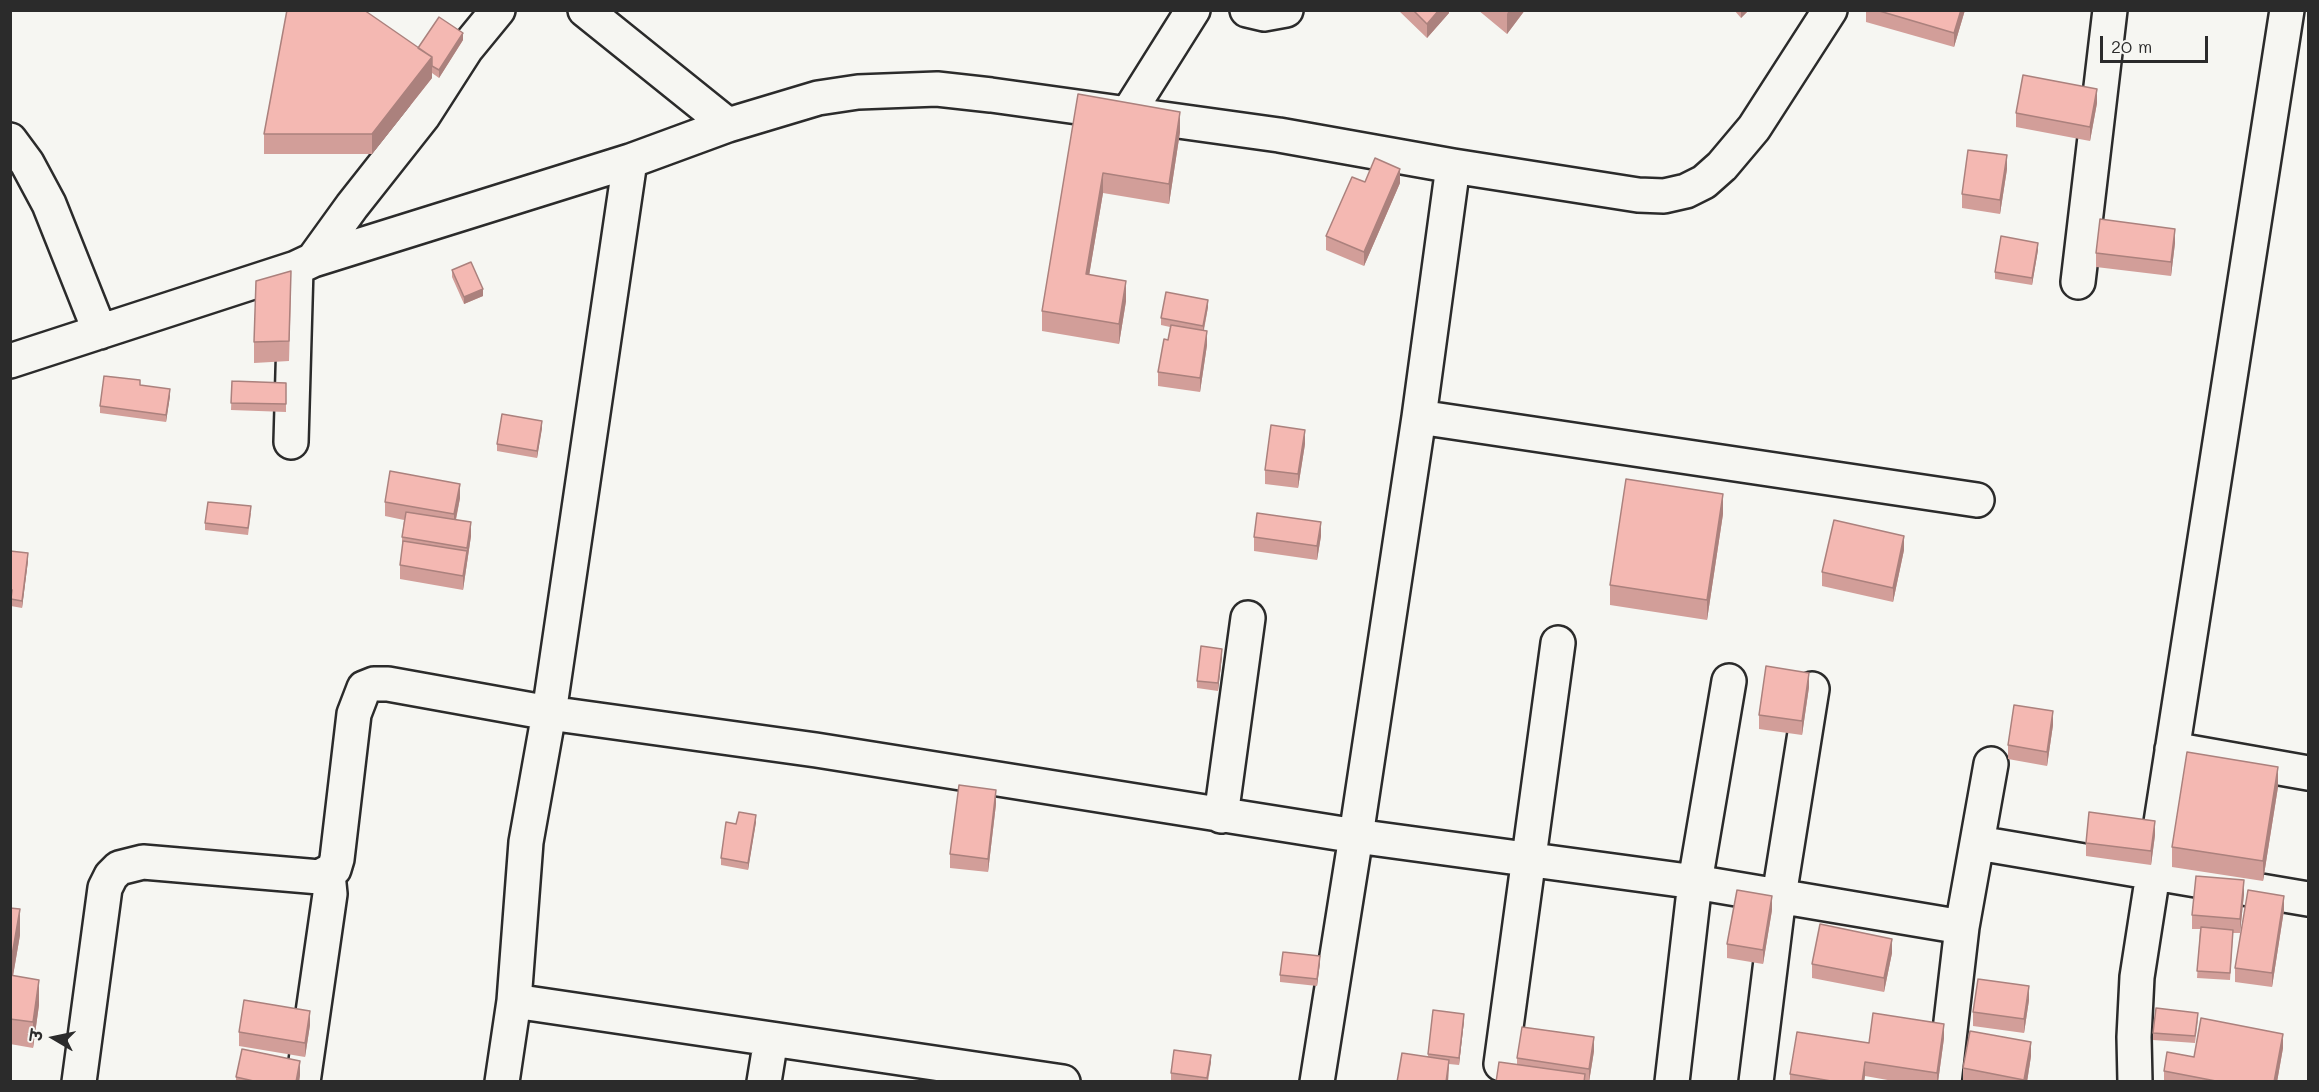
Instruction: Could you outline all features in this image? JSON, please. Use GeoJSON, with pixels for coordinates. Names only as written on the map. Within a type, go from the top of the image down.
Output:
{"type":"FeatureCollection","features":[{"type":"Feature","properties":{"kind":"street"},"geometry":{"type":"LineString","coordinates":[[291,442],[305,264],[423,116],[466,49],[498,10]]}},
{"type":"Feature","properties":{"kind":"street"},"geometry":{"type":"LineString","coordinates":[[585,10],[728,126]]}},
{"type":"Feature","properties":{"kind":"street"},"geometry":{"type":"LineString","coordinates":[[1127,115],[1193,10]]}},
{"type":"Feature","properties":{"kind":"street"},"geometry":{"type":"LineString","coordinates":[[1247,10],[1264,14],[1286,10]]}},
{"type":"Feature","properties":{"kind":"street"},"geometry":{"type":"LineString","coordinates":[[10,361],[818,98],[898,90],[937,89],[991,95],[1279,135],[1453,166],[1638,195],[1664,196],[1686,191],[1704,182],[1722,166],[1754,128],[1830,10]]}},
{"type":"Feature","properties":{"kind":"street"},"geometry":{"type":"LineString","coordinates":[[2078,282],[2110,10]]}},
{"type":"Feature","properties":{"kind":"street"},"geometry":{"type":"LineString","coordinates":[[2135,1082],[2134,1037],[2137,977],[2287,10]]}},
{"type":"Feature","properties":{"kind":"street"},"geometry":{"type":"LineString","coordinates":[[10,140],[27,163],[49,204],[100,332]]}},
{"type":"Feature","properties":{"kind":"street"},"geometry":{"type":"LineString","coordinates":[[502,1082],[514,1001],[523,865],[549,713],[630,161]]}},
{"type":"Feature","properties":{"kind":"street"},"geometry":{"type":"LineString","coordinates":[[1317,1082],[1419,417],[1453,166]]}},
{"type":"Feature","properties":{"kind":"street"},"geometry":{"type":"LineString","coordinates":[[1419,417],[1977,500]]}},
{"type":"Feature","properties":{"kind":"street"},"geometry":{"type":"LineString","coordinates":[[1221,816],[1248,618]]}},
{"type":"Feature","properties":{"kind":"street"},"geometry":{"type":"LineString","coordinates":[[1501,1064],[1558,643]]}},
{"type":"Feature","properties":{"kind":"street"},"geometry":{"type":"LineString","coordinates":[[1672,1082],[1695,882],[1729,681]]}},
{"type":"Feature","properties":{"kind":"street"},"geometry":{"type":"LineString","coordinates":[[78,1082],[105,888],[111,876],[119,868],[143,862],[319,877],[328,874],[334,869],[337,859],[354,714],[364,688],[374,684],[388,684],[549,713],[816,750],[1221,816],[1695,882],[1962,927]]}},
{"type":"Feature","properties":{"kind":"street"},"geometry":{"type":"LineString","coordinates":[[1756,1082],[1779,896],[1812,689]]}},
{"type":"Feature","properties":{"kind":"street"},"geometry":{"type":"LineString","coordinates":[[2172,749],[2308,773]]}},
{"type":"Feature","properties":{"kind":"street"},"geometry":{"type":"LineString","coordinates":[[1944,1082],[1962,927],[1991,764]]}},
{"type":"Feature","properties":{"kind":"street"},"geometry":{"type":"LineString","coordinates":[[1978,843],[2308,899]]}},
{"type":"Feature","properties":{"kind":"street"},"geometry":{"type":"LineString","coordinates":[[303,1082],[329,902],[328,874]]}},
{"type":"Feature","properties":{"kind":"street"},"geometry":{"type":"LineString","coordinates":[[514,1001],[1063,1082]]}},
{"type":"Feature","properties":{"kind":"street"},"geometry":{"type":"LineString","coordinates":[[764,1082],[771,1039]]}},
{"type":"Feature","properties":{"kind":"building"},"geometry":{"type":"Polygon","coordinates":[[[287,10],[364,10],[432,57],[372,134],[264,134],[287,10]]]}},
{"type":"Feature","properties":{"kind":"building"},"geometry":{"type":"Polygon","coordinates":[[[1413,10],[1439,10],[1427,24],[1413,10]]]}},
{"type":"Feature","properties":{"kind":"building"},"geometry":{"type":"Polygon","coordinates":[[[1876,10],[1961,10],[1954,33],[1876,10]]]}},
{"type":"Feature","properties":{"kind":"building"},"geometry":{"type":"Polygon","coordinates":[[[439,17],[463,33],[439,70],[432,66],[432,57],[418,48],[439,17]]]}},
{"type":"Feature","properties":{"kind":"building"},"geometry":{"type":"Polygon","coordinates":[[[2023,75],[2097,89],[2090,127],[2016,113],[2023,75]]]}},
{"type":"Feature","properties":{"kind":"building"},"geometry":{"type":"Polygon","coordinates":[[[1078,94],[1180,112],[1169,184],[1103,173],[1086,274],[1126,281],[1119,324],[1042,311],[1078,94]]]}},
{"type":"Feature","properties":{"kind":"building"},"geometry":{"type":"Polygon","coordinates":[[[1968,150],[2007,155],[2000,200],[1962,194],[1968,150]]]}},
{"type":"Feature","properties":{"kind":"building"},"geometry":{"type":"Polygon","coordinates":[[[1375,158],[1400,169],[1364,252],[1326,236],[1352,177],[1365,182],[1375,158]]]}},
{"type":"Feature","properties":{"kind":"building"},"geometry":{"type":"Polygon","coordinates":[[[2100,219],[2175,229],[2171,262],[2096,253],[2100,219]]]}},
{"type":"Feature","properties":{"kind":"building"},"geometry":{"type":"Polygon","coordinates":[[[2001,236],[2038,243],[2032,278],[1995,272],[2001,236]]]}},
{"type":"Feature","properties":{"kind":"building"},"geometry":{"type":"Polygon","coordinates":[[[471,262],[483,289],[464,297],[452,270],[471,262]]]}},
{"type":"Feature","properties":{"kind":"building"},"geometry":{"type":"Polygon","coordinates":[[[291,271],[289,341],[254,342],[256,281],[291,271]]]}},
{"type":"Feature","properties":{"kind":"building"},"geometry":{"type":"Polygon","coordinates":[[[1166,292],[1208,300],[1203,326],[1161,318],[1166,292]]]}},
{"type":"Feature","properties":{"kind":"building"},"geometry":{"type":"Polygon","coordinates":[[[1171,325],[1207,331],[1200,378],[1158,372],[1164,339],[1168,340],[1171,325]]]}},
{"type":"Feature","properties":{"kind":"building"},"geometry":{"type":"Polygon","coordinates":[[[104,376],[140,380],[140,385],[170,389],[166,415],[100,406],[104,376]]]}},
{"type":"Feature","properties":{"kind":"building"},"geometry":{"type":"Polygon","coordinates":[[[232,381],[286,383],[286,404],[231,403],[232,381]]]}},
{"type":"Feature","properties":{"kind":"building"},"geometry":{"type":"Polygon","coordinates":[[[502,414],[542,421],[537,451],[497,444],[502,414]]]}},
{"type":"Feature","properties":{"kind":"building"},"geometry":{"type":"Polygon","coordinates":[[[1271,425],[1305,430],[1298,474],[1265,470],[1271,425]]]}},
{"type":"Feature","properties":{"kind":"building"},"geometry":{"type":"Polygon","coordinates":[[[390,471],[460,484],[454,514],[385,502],[390,471]]]}},
{"type":"Feature","properties":{"kind":"building"},"geometry":{"type":"Polygon","coordinates":[[[1626,479],[1723,494],[1707,600],[1610,585],[1626,479]]]}},
{"type":"Feature","properties":{"kind":"building"},"geometry":{"type":"Polygon","coordinates":[[[208,502],[251,506],[248,528],[205,523],[208,502]]]}},
{"type":"Feature","properties":{"kind":"building"},"geometry":{"type":"Polygon","coordinates":[[[406,512],[471,522],[467,548],[402,537],[406,512]]]}},
{"type":"Feature","properties":{"kind":"building"},"geometry":{"type":"Polygon","coordinates":[[[1257,513],[1321,522],[1317,546],[1254,537],[1257,513]]]}},
{"type":"Feature","properties":{"kind":"building"},"geometry":{"type":"Polygon","coordinates":[[[1834,520],[1904,536],[1893,588],[1822,572],[1834,520]]]}},
{"type":"Feature","properties":{"kind":"building"},"geometry":{"type":"Polygon","coordinates":[[[403,541],[467,551],[463,576],[400,565],[403,541]]]}},
{"type":"Feature","properties":{"kind":"building"},"geometry":{"type":"Polygon","coordinates":[[[10,551],[28,553],[22,601],[11,599],[10,551]]]}},
{"type":"Feature","properties":{"kind":"building"},"geometry":{"type":"Polygon","coordinates":[[[1201,646],[1222,649],[1218,683],[1197,681],[1201,646]]]}},
{"type":"Feature","properties":{"kind":"building"},"geometry":{"type":"Polygon","coordinates":[[[1766,666],[1809,673],[1802,721],[1759,715],[1766,666]]]}},
{"type":"Feature","properties":{"kind":"building"},"geometry":{"type":"Polygon","coordinates":[[[2014,705],[2053,711],[2047,752],[2008,745],[2014,705]]]}},
{"type":"Feature","properties":{"kind":"building"},"geometry":{"type":"Polygon","coordinates":[[[2187,752],[2278,767],[2263,861],[2172,847],[2187,752]]]}},
{"type":"Feature","properties":{"kind":"building"},"geometry":{"type":"Polygon","coordinates":[[[959,785],[996,790],[988,859],[950,854],[959,785]]]}},
{"type":"Feature","properties":{"kind":"building"},"geometry":{"type":"Polygon","coordinates":[[[739,812],[756,815],[748,863],[721,858],[726,822],[736,824],[739,812]]]}},
{"type":"Feature","properties":{"kind":"building"},"geometry":{"type":"Polygon","coordinates":[[[2089,812],[2155,821],[2151,851],[2086,843],[2089,812]]]}},
{"type":"Feature","properties":{"kind":"building"},"geometry":{"type":"Polygon","coordinates":[[[2196,876],[2244,880],[2240,919],[2192,915],[2196,876]]]}},
{"type":"Feature","properties":{"kind":"building"},"geometry":{"type":"Polygon","coordinates":[[[1737,890],[1772,896],[1763,950],[1727,944],[1737,890]]]}},
{"type":"Feature","properties":{"kind":"building"},"geometry":{"type":"Polygon","coordinates":[[[2248,890],[2284,896],[2272,973],[2235,968],[2248,890]]]}},
{"type":"Feature","properties":{"kind":"building"},"geometry":{"type":"Polygon","coordinates":[[[10,908],[20,909],[10,967],[10,908]]]}},
{"type":"Feature","properties":{"kind":"building"},"geometry":{"type":"Polygon","coordinates":[[[1820,924],[1892,939],[1884,978],[1812,964],[1820,924]]]}},
{"type":"Feature","properties":{"kind":"building"},"geometry":{"type":"Polygon","coordinates":[[[2201,927],[2233,930],[2230,973],[2197,971],[2201,927]]]}},
{"type":"Feature","properties":{"kind":"building"},"geometry":{"type":"Polygon","coordinates":[[[1283,952],[1320,956],[1317,979],[1280,975],[1283,952]]]}},
{"type":"Feature","properties":{"kind":"building"},"geometry":{"type":"Polygon","coordinates":[[[10,975],[39,980],[33,1022],[10,1019],[10,975]]]}},
{"type":"Feature","properties":{"kind":"building"},"geometry":{"type":"Polygon","coordinates":[[[1978,979],[2029,986],[2024,1019],[1973,1012],[1978,979]]]}},
{"type":"Feature","properties":{"kind":"building"},"geometry":{"type":"Polygon","coordinates":[[[244,1000],[310,1011],[305,1043],[239,1032],[244,1000]]]}},
{"type":"Feature","properties":{"kind":"building"},"geometry":{"type":"Polygon","coordinates":[[[2156,1008],[2198,1013],[2195,1036],[2153,1033],[2156,1008]]]}},
{"type":"Feature","properties":{"kind":"building"},"geometry":{"type":"Polygon","coordinates":[[[1433,1010],[1464,1014],[1459,1058],[1428,1054],[1433,1010]]]}},
{"type":"Feature","properties":{"kind":"building"},"geometry":{"type":"Polygon","coordinates":[[[1873,1013],[1944,1024],[1937,1073],[1865,1062],[1862,1082],[1837,1082],[1790,1074],[1797,1032],[1869,1043],[1873,1013]]]}},
{"type":"Feature","properties":{"kind":"building"},"geometry":{"type":"Polygon","coordinates":[[[2201,1018],[2283,1034],[2274,1082],[2221,1082],[2164,1071],[2167,1052],[2194,1057],[2201,1018]]]}},
{"type":"Feature","properties":{"kind":"building"},"geometry":{"type":"Polygon","coordinates":[[[1522,1027],[1594,1037],[1589,1069],[1517,1058],[1522,1027]]]}},
{"type":"Feature","properties":{"kind":"building"},"geometry":{"type":"Polygon","coordinates":[[[1970,1031],[2031,1042],[2024,1080],[1963,1068],[1970,1031]]]}},
{"type":"Feature","properties":{"kind":"building"},"geometry":{"type":"Polygon","coordinates":[[[242,1049],[300,1061],[296,1082],[258,1082],[236,1077],[242,1049]]]}},
{"type":"Feature","properties":{"kind":"building"},"geometry":{"type":"Polygon","coordinates":[[[1174,1050],[1211,1055],[1207,1078],[1171,1073],[1174,1050]]]}},
{"type":"Feature","properties":{"kind":"building"},"geometry":{"type":"Polygon","coordinates":[[[1402,1053],[1449,1060],[1446,1082],[1397,1082],[1402,1053]]]}},
{"type":"Feature","properties":{"kind":"building"},"geometry":{"type":"Polygon","coordinates":[[[1499,1062],[1585,1074],[1584,1082],[1496,1082],[1499,1062]]]}}]}
